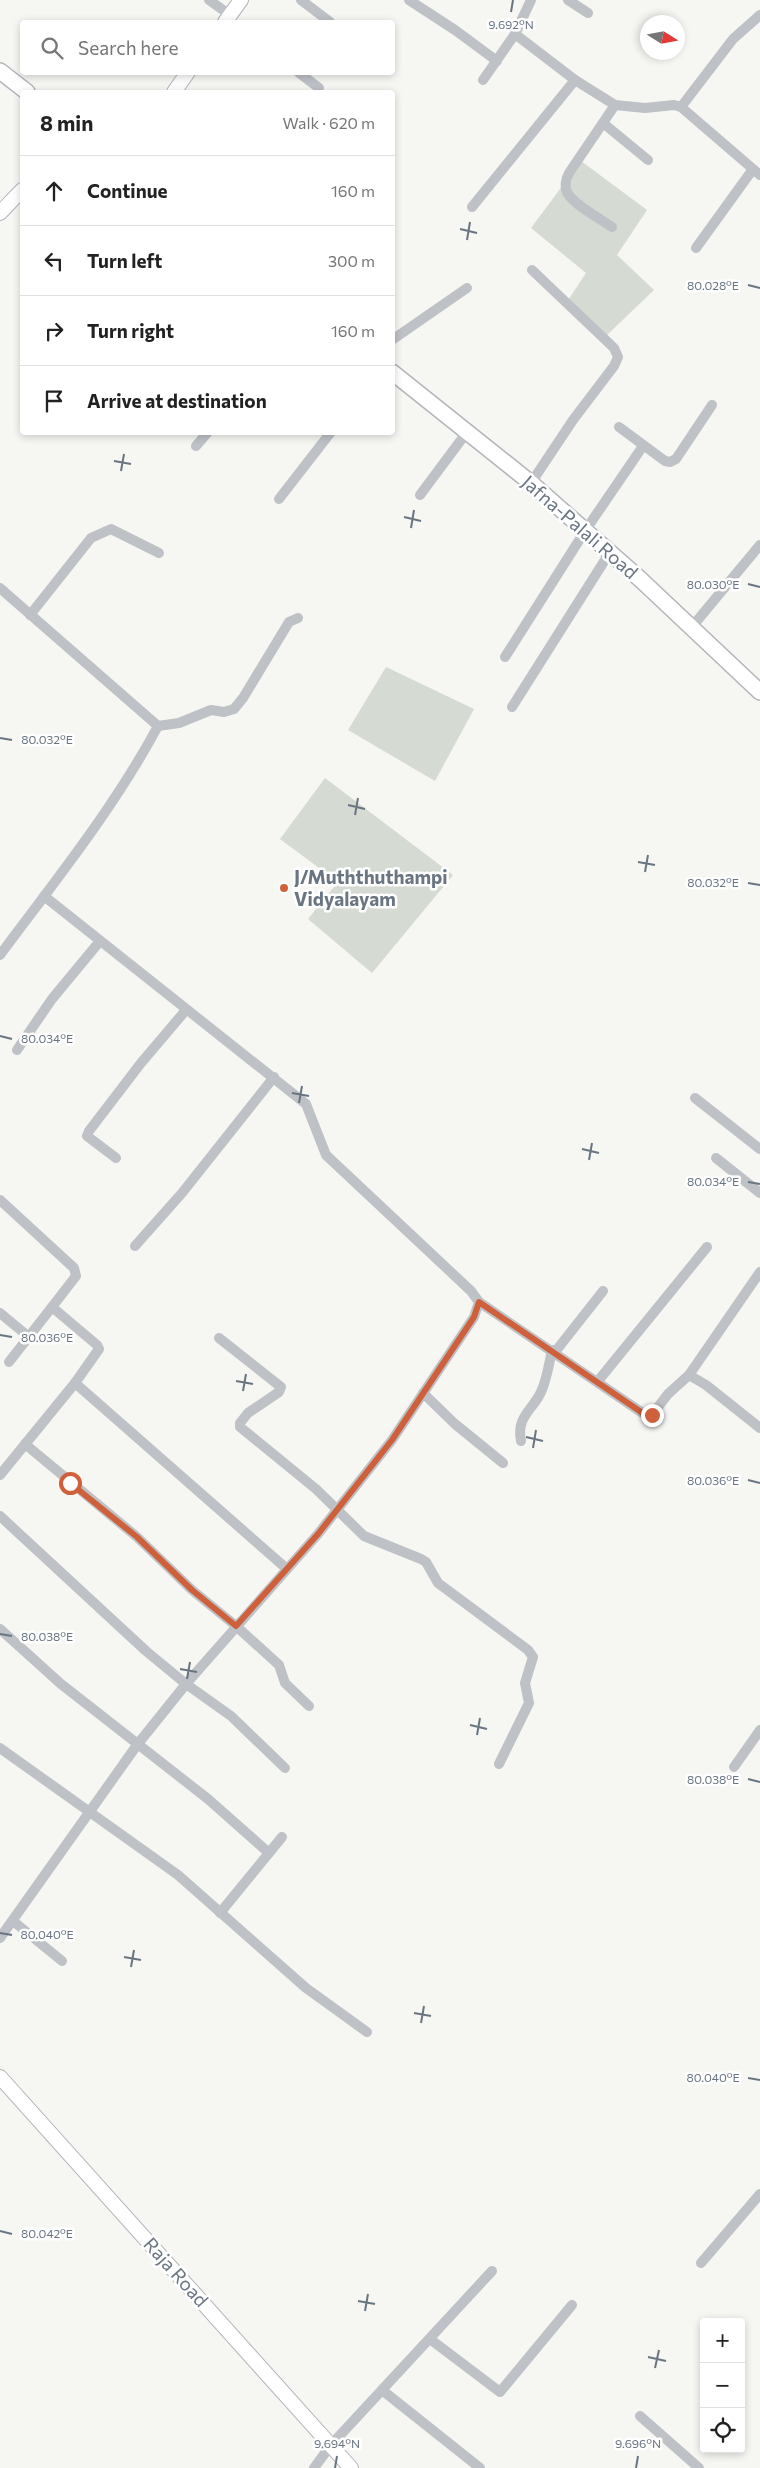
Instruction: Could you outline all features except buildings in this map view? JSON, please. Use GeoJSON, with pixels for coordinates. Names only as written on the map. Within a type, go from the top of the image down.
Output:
{"type":"FeatureCollection","features":[{"type":"Feature","properties":{"kind":"main road"},"geometry":{"type":"LineString","coordinates":[[0,71],[24,90]]}},
{"type":"Feature","properties":{"kind":"main road","name":"Jafna-Palali Road"},"geometry":{"type":"LineString","coordinates":[[395,374],[531,483],[610,552],[760,692]]}},
{"type":"Feature","properties":{"kind":"street"},"geometry":{"type":"LineString","coordinates":[[209,0],[227,20],[241,0]]}},
{"type":"Feature","properties":{"kind":"street"},"geometry":{"type":"LineString","coordinates":[[301,0],[327,20]]}},
{"type":"Feature","properties":{"kind":"street"},"geometry":{"type":"LineString","coordinates":[[409,0],[455,30],[497,61]]}},
{"type":"Feature","properties":{"kind":"street"},"geometry":{"type":"LineString","coordinates":[[483,80],[515,34],[531,0]]}},
{"type":"Feature","properties":{"kind":"street"},"geometry":{"type":"LineString","coordinates":[[568,0],[588,13]]}},
{"type":"Feature","properties":{"kind":"street"},"geometry":{"type":"LineString","coordinates":[[681,107],[733,39],[760,15]]}},
{"type":"Feature","properties":{"kind":"street"},"geometry":{"type":"LineString","coordinates":[[515,34],[575,80],[615,105],[645,108],[674,105],[681,107],[756,172],[696,248]]}},
{"type":"Feature","properties":{"kind":"street"},"geometry":{"type":"LineString","coordinates":[[175,90],[186,75]]}},
{"type":"Feature","properties":{"kind":"street"},"geometry":{"type":"LineString","coordinates":[[302,75],[319,88]]}},
{"type":"Feature","properties":{"kind":"street"},"geometry":{"type":"LineString","coordinates":[[472,206],[575,80]]}},
{"type":"Feature","properties":{"kind":"street"},"geometry":{"type":"LineString","coordinates":[[612,227],[573,200],[567,193],[565,182],[615,105]]}},
{"type":"Feature","properties":{"kind":"street"},"geometry":{"type":"LineString","coordinates":[[603,123],[648,160]]}},
{"type":"Feature","properties":{"kind":"street"},"geometry":{"type":"LineString","coordinates":[[0,214],[20,192]]}},
{"type":"Feature","properties":{"kind":"street"},"geometry":{"type":"LineString","coordinates":[[531,483],[573,420],[614,366],[618,357],[614,348],[532,270]]}},
{"type":"Feature","properties":{"kind":"street"},"geometry":{"type":"LineString","coordinates":[[395,338],[467,288]]}},
{"type":"Feature","properties":{"kind":"street"},"geometry":{"type":"LineString","coordinates":[[619,427],[665,461],[673,460],[712,405]]}},
{"type":"Feature","properties":{"kind":"street"},"geometry":{"type":"LineString","coordinates":[[420,495],[467,432]]}},
{"type":"Feature","properties":{"kind":"street"},"geometry":{"type":"LineString","coordinates":[[196,446],[205,435]]}},
{"type":"Feature","properties":{"kind":"street"},"geometry":{"type":"LineString","coordinates":[[279,499],[328,435]]}},
{"type":"Feature","properties":{"kind":"street"},"geometry":{"type":"LineString","coordinates":[[505,657],[585,531],[644,446]]}},
{"type":"Feature","properties":{"kind":"street"},"geometry":{"type":"LineString","coordinates":[[30,615],[91,538],[111,529],[159,553]]}},
{"type":"Feature","properties":{"kind":"street"},"geometry":{"type":"LineString","coordinates":[[691,628],[760,545]]}},
{"type":"Feature","properties":{"kind":"street"},"geometry":{"type":"LineString","coordinates":[[512,707],[610,552]]}},
{"type":"Feature","properties":{"kind":"street"},"geometry":{"type":"LineString","coordinates":[[0,588],[158,726],[179,723],[211,710],[224,712],[234,709],[243,698],[289,622],[298,618]]}},
{"type":"Feature","properties":{"kind":"street"},"geometry":{"type":"LineString","coordinates":[[0,955],[134,769],[158,726]]}},
{"type":"Feature","properties":{"kind":"street"},"geometry":{"type":"LineString","coordinates":[[44,896],[306,1104],[326,1155],[471,1291],[479,1302],[648,1415],[652,1415],[668,1394],[689,1374],[760,1272]]}},
{"type":"Feature","properties":{"kind":"street"},"geometry":{"type":"LineString","coordinates":[[17,1050],[52,999],[100,941]]}},
{"type":"Feature","properties":{"kind":"street"},"geometry":{"type":"LineString","coordinates":[[116,1158],[87,1136],[89,1131],[141,1063],[186,1010]]}},
{"type":"Feature","properties":{"kind":"street"},"geometry":{"type":"LineString","coordinates":[[135,1246],[182,1193],[274,1077]]}},
{"type":"Feature","properties":{"kind":"street"},"geometry":{"type":"LineString","coordinates":[[695,1098],[760,1149]]}},
{"type":"Feature","properties":{"kind":"street"},"geometry":{"type":"LineString","coordinates":[[716,1158],[760,1193]]}},
{"type":"Feature","properties":{"kind":"street"},"geometry":{"type":"LineString","coordinates":[[0,1200],[76,1272],[76,1276],[9,1362]]}},
{"type":"Feature","properties":{"kind":"street"},"geometry":{"type":"LineString","coordinates":[[598,1381],[707,1246]]}},
{"type":"Feature","properties":{"kind":"street"},"geometry":{"type":"LineString","coordinates":[[521,1440],[520,1424],[546,1380],[553,1351],[604,1291]]}},
{"type":"Feature","properties":{"kind":"street"},"geometry":{"type":"LineString","coordinates":[[0,1938],[137,1745],[186,1684],[337,1510],[392,1440],[474,1317],[479,1302]]}},
{"type":"Feature","properties":{"kind":"street"},"geometry":{"type":"LineString","coordinates":[[0,1475],[75,1383],[99,1349],[97,1344],[52,1307]]}},
{"type":"Feature","properties":{"kind":"street"},"geometry":{"type":"LineString","coordinates":[[0,1313],[29,1337]]}},
{"type":"Feature","properties":{"kind":"street"},"geometry":{"type":"LineString","coordinates":[[219,1338],[281,1387],[279,1392],[248,1413],[240,1423],[240,1427],[316,1489],[372,1541],[426,1562],[438,1583],[528,1650],[534,1657],[525,1683],[529,1703],[499,1764]]}},
{"type":"Feature","properties":{"kind":"street"},"geometry":{"type":"LineString","coordinates":[[689,1374],[706,1385],[760,1428]]}},
{"type":"Feature","properties":{"kind":"street"},"geometry":{"type":"LineString","coordinates":[[75,1383],[287,1569]]}},
{"type":"Feature","properties":{"kind":"street"},"geometry":{"type":"LineString","coordinates":[[423,1393],[455,1424],[503,1463]]}},
{"type":"Feature","properties":{"kind":"street"},"geometry":{"type":"LineString","coordinates":[[26,1444],[137,1537],[192,1590],[278,1664],[285,1683],[309,1706]]}},
{"type":"Feature","properties":{"kind":"street"},"geometry":{"type":"LineString","coordinates":[[0,1516],[87,1598],[186,1684],[231,1716],[285,1768]]}},
{"type":"Feature","properties":{"kind":"street"},"geometry":{"type":"LineString","coordinates":[[0,1629],[61,1684],[208,1800],[269,1853]]}},
{"type":"Feature","properties":{"kind":"street"},"geometry":{"type":"LineString","coordinates":[[734,1767],[760,1730]]}},
{"type":"Feature","properties":{"kind":"street"},"geometry":{"type":"LineString","coordinates":[[0,1748],[178,1876],[306,1988],[367,2032]]}},
{"type":"Feature","properties":{"kind":"street"},"geometry":{"type":"LineString","coordinates":[[220,1913],[282,1837]]}},
{"type":"Feature","properties":{"kind":"street"},"geometry":{"type":"LineString","coordinates":[[13,1921],[62,1961]]}},
{"type":"Feature","properties":{"kind":"street","name":"Raja Road"},"geometry":{"type":"LineString","coordinates":[[0,2077],[351,2468]]}},
{"type":"Feature","properties":{"kind":"street"},"geometry":{"type":"LineString","coordinates":[[702,2263],[760,2194]]}},
{"type":"Feature","properties":{"kind":"street"},"geometry":{"type":"LineString","coordinates":[[314,2468],[331,2445],[492,2271]]}},
{"type":"Feature","properties":{"kind":"street"},"geometry":{"type":"LineString","coordinates":[[430,2339],[500,2392],[572,2305]]}},
{"type":"Feature","properties":{"kind":"street"},"geometry":{"type":"LineString","coordinates":[[382,2390],[480,2468]]}},
{"type":"Feature","properties":{"kind":"street"},"geometry":{"type":"LineString","coordinates":[[640,2416],[700,2468]]}},
{"type":"Feature","properties":{"kind":"shaded area"},"geometry":{"type":"Polygon","coordinates":[[[581,161],[647,210],[617,255],[654,290],[607,335],[567,302],[586,273],[531,228],[581,161]]]}},
{"type":"Feature","properties":{"kind":"shaded area"},"geometry":{"type":"Polygon","coordinates":[[[386,667],[474,709],[435,781],[348,730],[386,667]]]}},
{"type":"Feature","properties":{"kind":"shaded area"},"geometry":{"type":"Polygon","coordinates":[[[325,778],[453,875],[372,973],[308,919],[338,882],[280,839],[325,778]]]}},
{"type":"Feature","properties":{"kind":"place","name":"J/Muththuthampi Vidyalayam"},"geometry":{"type":"Point","coordinates":[284,888]}},
{"type":"Feature","properties":{"kind":"route"},"geometry":{"type":"LineString","coordinates":[[70,1483],[137,1537],[192,1590],[236,1626],[318,1534],[392,1440],[474,1317],[479,1302],[644,1414],[652,1415]]}}]}
